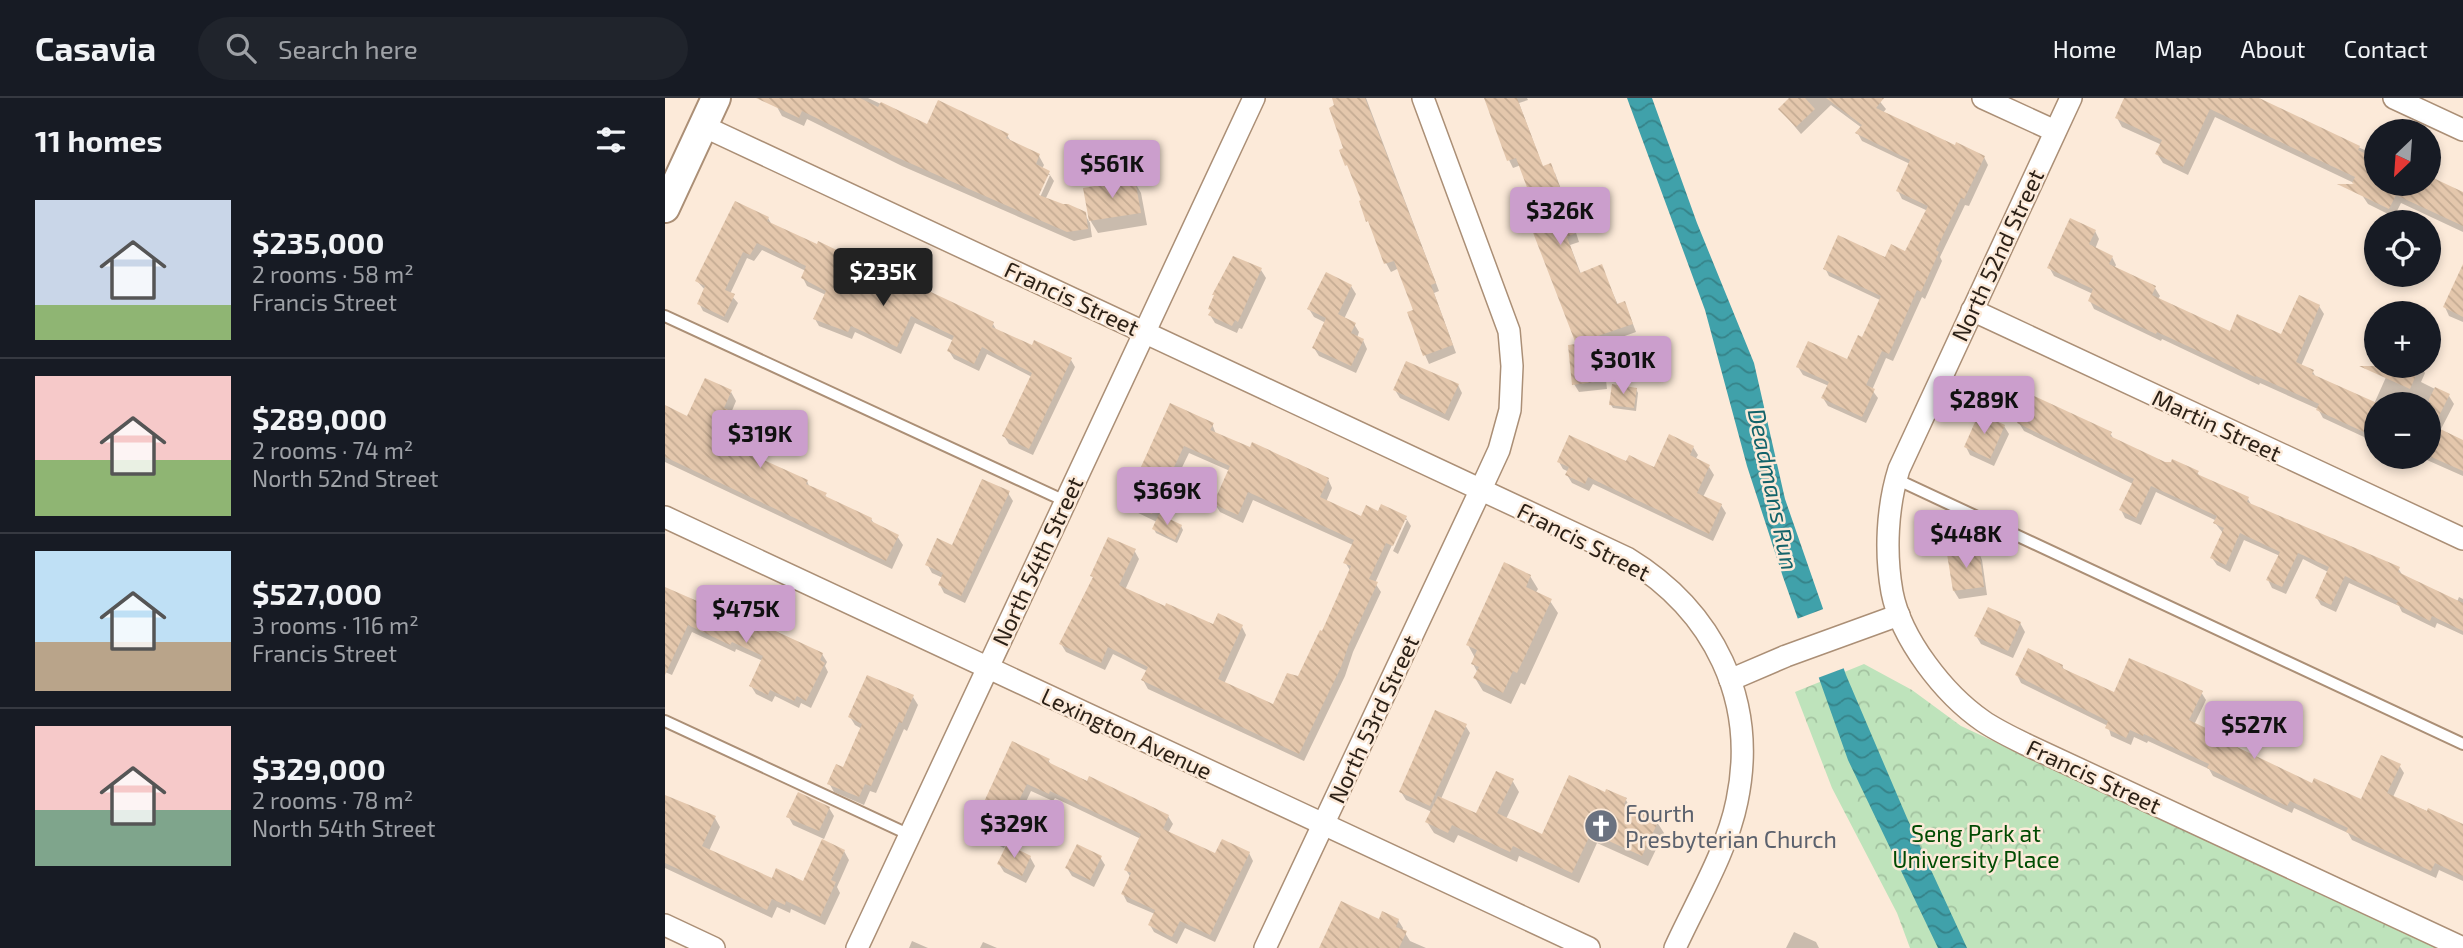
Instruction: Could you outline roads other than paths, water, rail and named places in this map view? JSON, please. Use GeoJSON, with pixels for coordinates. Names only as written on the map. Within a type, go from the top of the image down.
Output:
{"type":"FeatureCollection","features":[{"type":"Feature","properties":{"kind":"main road"},"geometry":{"type":"LineString","coordinates":[[665,208],[716,98]]}},
{"type":"Feature","properties":{"kind":"street","name":"North 54th Street"},"geometry":{"type":"LineString","coordinates":[[857,948],[1254,98]]}},
{"type":"Feature","properties":{"kind":"street","name":"North 53rd Street"},"geometry":{"type":"LineString","coordinates":[[1265,948],[1499,450],[1510,410],[1513,366],[1509,331],[1423,98]]}},
{"type":"Feature","properties":{"kind":"street"},"geometry":{"type":"LineString","coordinates":[[1983,98],[2055,131]]}},
{"type":"Feature","properties":{"kind":"street","name":"North 52nd Street"},"geometry":{"type":"LineString","coordinates":[[1899,615],[1892,593],[1889,550],[1892,499],[1902,460],[2071,98]]}},
{"type":"Feature","properties":{"kind":"street"},"geometry":{"type":"LineString","coordinates":[[2394,98],[2463,130]]}},
{"type":"Feature","properties":{"kind":"street","name":"Francis Street"},"geometry":{"type":"LineString","coordinates":[[703,126],[1627,558],[1677,595],[1692,611],[1711,639],[1730,680]]}},
{"type":"Feature","properties":{"kind":"street","name":"Martin Street"},"geometry":{"type":"LineString","coordinates":[[1972,310],[2463,539]]}},
{"type":"Feature","properties":{"kind":"street","name":"Lexington Avenue"},"geometry":{"type":"LineString","coordinates":[[665,517],[1589,948]]}},
{"type":"Feature","properties":{"kind":"street","name":"Francis Street"},"geometry":{"type":"LineString","coordinates":[[1899,615],[1915,646],[1934,672],[1955,697],[1985,722],[2025,744],[2463,948]]}},
{"type":"Feature","properties":{"kind":"street"},"geometry":{"type":"LineString","coordinates":[[1675,948],[1720,850],[1737,802],[1742,763],[1742,729],[1730,680],[1786,656],[1899,615]]}},
{"type":"Feature","properties":{"kind":"street"},"geometry":{"type":"LineString","coordinates":[[665,925],[714,948]]}},
{"type":"Feature","properties":{"kind":"lane"},"geometry":{"type":"LineString","coordinates":[[665,316],[1066,501]]}},
{"type":"Feature","properties":{"kind":"lane"},"geometry":{"type":"LineString","coordinates":[[1896,479],[2463,744]]}},
{"type":"Feature","properties":{"kind":"lane"},"geometry":{"type":"LineString","coordinates":[[665,721],[909,835]]}},
{"type":"Feature","properties":{"kind":"water","name":"Deadmans Run"},"geometry":{"type":"Polygon","coordinates":[[[1627,98],[1652,98],[1697,223],[1754,363],[1785,499],[1846,675],[1907,818],[1967,948],[1938,948],[1848,760],[1747,466],[1705,310],[1627,98]]]}},
{"type":"Feature","properties":{"kind":"place","name":"Fourth Presbyterian Church"},"geometry":{"type":"Point","coordinates":[1601,826]}},
{"type":"Feature","properties":{"kind":"park label","name":"Seng Park at University Place"},"geometry":{"type":"Point","coordinates":[1976,846]}}]}
